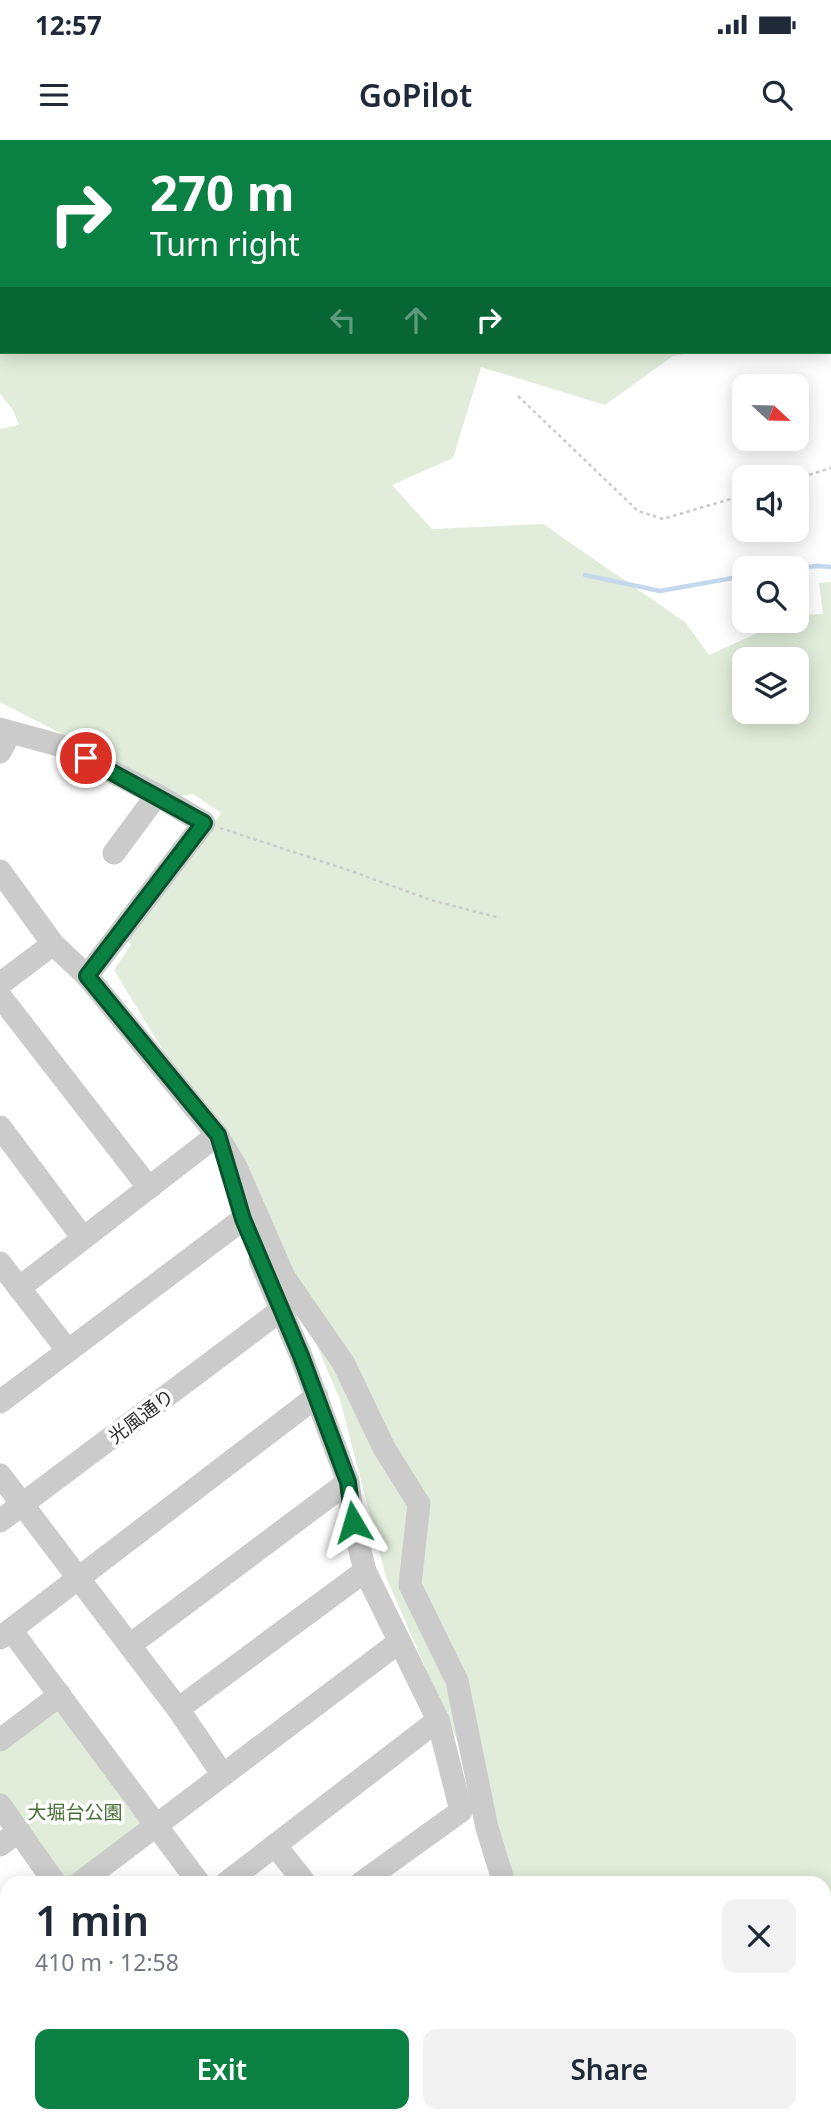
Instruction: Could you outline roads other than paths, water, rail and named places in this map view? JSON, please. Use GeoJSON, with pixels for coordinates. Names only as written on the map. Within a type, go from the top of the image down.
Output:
{"type":"FeatureCollection","features":[{"type":"Feature","properties":{"kind":"street"},"geometry":{"type":"LineString","coordinates":[[4,738],[62,746],[204,823],[87,976]]}},
{"type":"Feature","properties":{"kind":"street"},"geometry":{"type":"LineString","coordinates":[[114,853],[156,795]]}},
{"type":"Feature","properties":{"kind":"street"},"geometry":{"type":"LineString","coordinates":[[0,872],[53,944],[87,976],[218,1135],[236,1167],[284,1278],[344,1364],[384,1448],[419,1504],[410,1585],[457,1681],[487,1828],[502,1876]]}},
{"type":"Feature","properties":{"kind":"street"},"geometry":{"type":"LineString","coordinates":[[0,984],[53,944]]}},
{"type":"Feature","properties":{"kind":"street"},"geometry":{"type":"LineString","coordinates":[[0,996],[149,1188]]}},
{"type":"Feature","properties":{"kind":"street"},"geometry":{"type":"LineString","coordinates":[[0,1127],[83,1238]]}},
{"type":"Feature","properties":{"kind":"street"},"geometry":{"type":"LineString","coordinates":[[19,1288],[218,1135]]}},
{"type":"Feature","properties":{"kind":"street"},"geometry":{"type":"LineString","coordinates":[[218,1135],[243,1219],[317,1396],[348,1482],[353,1522],[365,1571],[439,1720],[461,1811],[371,1876]]}},
{"type":"Feature","properties":{"kind":"street"},"geometry":{"type":"LineString","coordinates":[[0,1402],[243,1219]]}},
{"type":"Feature","properties":{"kind":"street"},"geometry":{"type":"LineString","coordinates":[[0,1263],[68,1351]]}},
{"type":"Feature","properties":{"kind":"street","name":"光風通り"},"geometry":{"type":"LineString","coordinates":[[0,1521],[281,1310]]}},
{"type":"Feature","properties":{"kind":"street"},"geometry":{"type":"LineString","coordinates":[[194,1876],[60,1695],[5,1634],[317,1396]]}},
{"type":"Feature","properties":{"kind":"street"},"geometry":{"type":"LineString","coordinates":[[0,1475],[178,1709],[223,1775]]}},
{"type":"Feature","properties":{"kind":"street"},"geometry":{"type":"LineString","coordinates":[[130,1645],[348,1482]]}},
{"type":"Feature","properties":{"kind":"street"},"geometry":{"type":"LineString","coordinates":[[178,1709],[365,1571]]}},
{"type":"Feature","properties":{"kind":"street"},"geometry":{"type":"LineString","coordinates":[[90,1876],[399,1642]]}},
{"type":"Feature","properties":{"kind":"street"},"geometry":{"type":"LineString","coordinates":[[0,1740],[60,1695]]}},
{"type":"Feature","properties":{"kind":"street"},"geometry":{"type":"LineString","coordinates":[[235,1876],[439,1720]]}},
{"type":"Feature","properties":{"kind":"street"},"geometry":{"type":"LineString","coordinates":[[0,1805],[9,1838],[48,1876]]}},
{"type":"Feature","properties":{"kind":"street"},"geometry":{"type":"LineString","coordinates":[[275,1845],[300,1876]]}},
{"type":"Feature","properties":{"kind":"waterway"},"geometry":{"type":"LineString","coordinates":[[809,567],[831,567]]}},
{"type":"Feature","properties":{"kind":"waterway"},"geometry":{"type":"LineString","coordinates":[[585,575],[660,591],[732,578]]}},
{"type":"Feature","properties":{"kind":"park label","name":"大堀台公園"},"geometry":{"type":"Point","coordinates":[75,1812]}}]}
